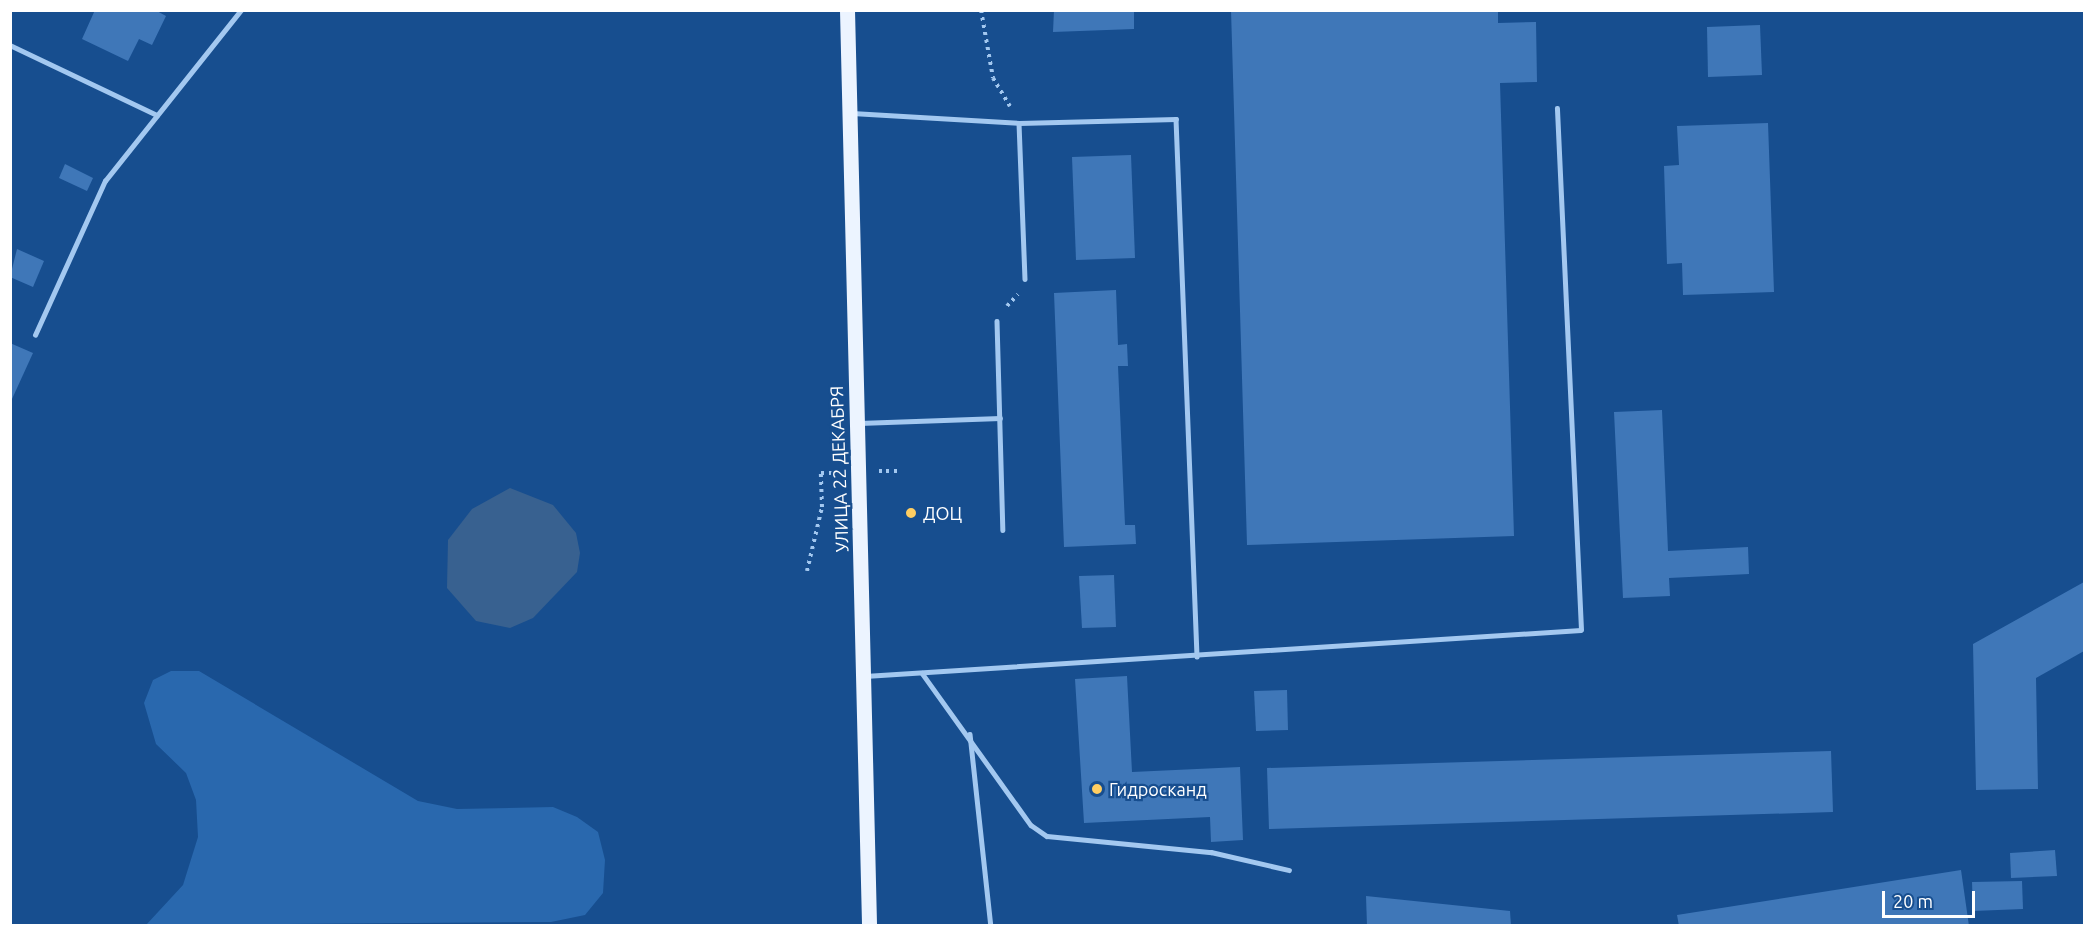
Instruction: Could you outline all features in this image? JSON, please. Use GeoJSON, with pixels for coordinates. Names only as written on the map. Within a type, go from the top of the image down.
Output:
{"type":"FeatureCollection","features":[{"type":"Feature","properties":{"kind":"main road","name":"УЛИЦА 22 ДЕКАБРЯ"},"geometry":{"type":"LineString","coordinates":[[847,10],[865,676],[869,926]]}},
{"type":"Feature","properties":{"kind":"lane"},"geometry":{"type":"LineString","coordinates":[[35,335],[105,181],[241,10]]}},
{"type":"Feature","properties":{"kind":"lane"},"geometry":{"type":"LineString","coordinates":[[10,45],[157,115]]}},
{"type":"Feature","properties":{"kind":"lane"},"geometry":{"type":"LineString","coordinates":[[865,676],[1197,657],[1581,630],[1557,110]]}},
{"type":"Feature","properties":{"kind":"lane"},"geometry":{"type":"LineString","coordinates":[[849,113],[1018,123],[1176,119],[1197,657]]}},
{"type":"Feature","properties":{"kind":"lane"},"geometry":{"type":"LineString","coordinates":[[1018,123],[1025,279]]}},
{"type":"Feature","properties":{"kind":"lane"},"geometry":{"type":"LineString","coordinates":[[997,321],[1003,530]]}},
{"type":"Feature","properties":{"kind":"lane"},"geometry":{"type":"LineString","coordinates":[[857,423],[1000,418]]}},
{"type":"Feature","properties":{"kind":"lane"},"geometry":{"type":"LineString","coordinates":[[922,673],[970,733],[1031,825],[1047,836],[1211,852],[1289,870]]}},
{"type":"Feature","properties":{"kind":"lane"},"geometry":{"type":"LineString","coordinates":[[970,733],[992,926]]}},
{"type":"Feature","properties":{"kind":"path"},"geometry":{"type":"LineString","coordinates":[[981,10],[993,78],[1018,123]]}},
{"type":"Feature","properties":{"kind":"path"},"geometry":{"type":"LineString","coordinates":[[997,321],[1025,279]]}},
{"type":"Feature","properties":{"kind":"shaded area"},"geometry":{"type":"Polygon","coordinates":[[[510,488],[553,505],[576,533],[580,553],[577,572],[533,618],[510,628],[476,621],[447,588],[448,540],[472,509],[510,488]]]}},
{"type":"Feature","properties":{"kind":"shaded area"},"geometry":{"type":"Polygon","coordinates":[[[171,671],[199,671],[418,801],[457,809],[553,807],[577,817],[598,832],[605,860],[603,893],[585,915],[551,922],[146,925],[183,885],[198,837],[196,800],[186,773],[156,744],[144,703],[153,680],[171,671]]]}},
{"type":"Feature","properties":{"kind":"building"},"geometry":{"type":"Polygon","coordinates":[[[95,10],[155,10],[166,16],[152,45],[139,39],[128,61],[82,39],[95,10]]]}},
{"type":"Feature","properties":{"kind":"building"},"geometry":{"type":"Polygon","coordinates":[[[1054,10],[1134,10],[1134,29],[1053,32],[1054,10]]]}},
{"type":"Feature","properties":{"kind":"building"},"geometry":{"type":"Polygon","coordinates":[[[1231,10],[1498,10],[1498,23],[1536,22],[1537,82],[1500,83],[1514,536],[1247,545],[1231,10]]]}},
{"type":"Feature","properties":{"kind":"building"},"geometry":{"type":"Polygon","coordinates":[[[1760,25],[1762,75],[1708,77],[1707,27],[1760,25]]]}},
{"type":"Feature","properties":{"kind":"building"},"geometry":{"type":"Polygon","coordinates":[[[1768,123],[1774,292],[1683,295],[1682,263],[1667,264],[1664,166],[1679,165],[1677,126],[1768,123]]]}},
{"type":"Feature","properties":{"kind":"building"},"geometry":{"type":"Polygon","coordinates":[[[1131,155],[1135,258],[1076,260],[1072,157],[1131,155]]]}},
{"type":"Feature","properties":{"kind":"building"},"geometry":{"type":"Polygon","coordinates":[[[65,164],[93,178],[87,191],[59,178],[65,164]]]}},
{"type":"Feature","properties":{"kind":"building"},"geometry":{"type":"Polygon","coordinates":[[[17,249],[44,261],[33,287],[10,277],[17,249]]]}},
{"type":"Feature","properties":{"kind":"building"},"geometry":{"type":"Polygon","coordinates":[[[1116,290],[1118,345],[1127,344],[1128,366],[1118,366],[1125,525],[1135,525],[1136,544],[1064,547],[1054,293],[1116,290]]]}},
{"type":"Feature","properties":{"kind":"building"},"geometry":{"type":"Polygon","coordinates":[[[10,343],[33,353],[12,399],[10,398],[10,343]]]}},
{"type":"Feature","properties":{"kind":"building"},"geometry":{"type":"Polygon","coordinates":[[[1662,410],[1668,551],[1748,547],[1749,574],[1669,578],[1670,596],[1623,598],[1614,412],[1662,410]]]}},
{"type":"Feature","properties":{"kind":"building"},"geometry":{"type":"Polygon","coordinates":[[[1114,575],[1116,627],[1082,628],[1079,576],[1114,575]]]}},
{"type":"Feature","properties":{"kind":"building"},"geometry":{"type":"Polygon","coordinates":[[[2084,582],[2084,651],[2036,678],[2038,789],[1976,790],[1973,644],[2084,582]]]}},
{"type":"Feature","properties":{"kind":"building"},"geometry":{"type":"Polygon","coordinates":[[[1127,676],[1132,772],[1240,767],[1243,840],[1211,842],[1210,817],[1084,823],[1075,679],[1127,676]]]}},
{"type":"Feature","properties":{"kind":"building"},"geometry":{"type":"Polygon","coordinates":[[[1287,690],[1288,730],[1256,731],[1254,691],[1287,690]]]}},
{"type":"Feature","properties":{"kind":"building"},"geometry":{"type":"Polygon","coordinates":[[[1831,751],[1833,812],[1269,829],[1267,768],[1831,751]]]}},
{"type":"Feature","properties":{"kind":"building"},"geometry":{"type":"Polygon","coordinates":[[[2055,850],[2057,876],[2011,878],[2010,853],[2055,850]]]}},
{"type":"Feature","properties":{"kind":"building"},"geometry":{"type":"Polygon","coordinates":[[[1961,870],[1969,926],[1679,926],[1677,915],[1961,870]]]}},
{"type":"Feature","properties":{"kind":"building"},"geometry":{"type":"Polygon","coordinates":[[[2022,881],[2023,909],[1973,911],[1972,882],[2022,881]]]}},
{"type":"Feature","properties":{"kind":"building"},"geometry":{"type":"Polygon","coordinates":[[[1366,896],[1510,911],[1511,926],[1367,926],[1366,896]]]}},
{"type":"Feature","properties":{"kind":"place","name":"ДОЦ"},"geometry":{"type":"Point","coordinates":[911,513]}},
{"type":"Feature","properties":{"kind":"place","name":"Гидросканд"},"geometry":{"type":"Point","coordinates":[1097,789]}}]}
